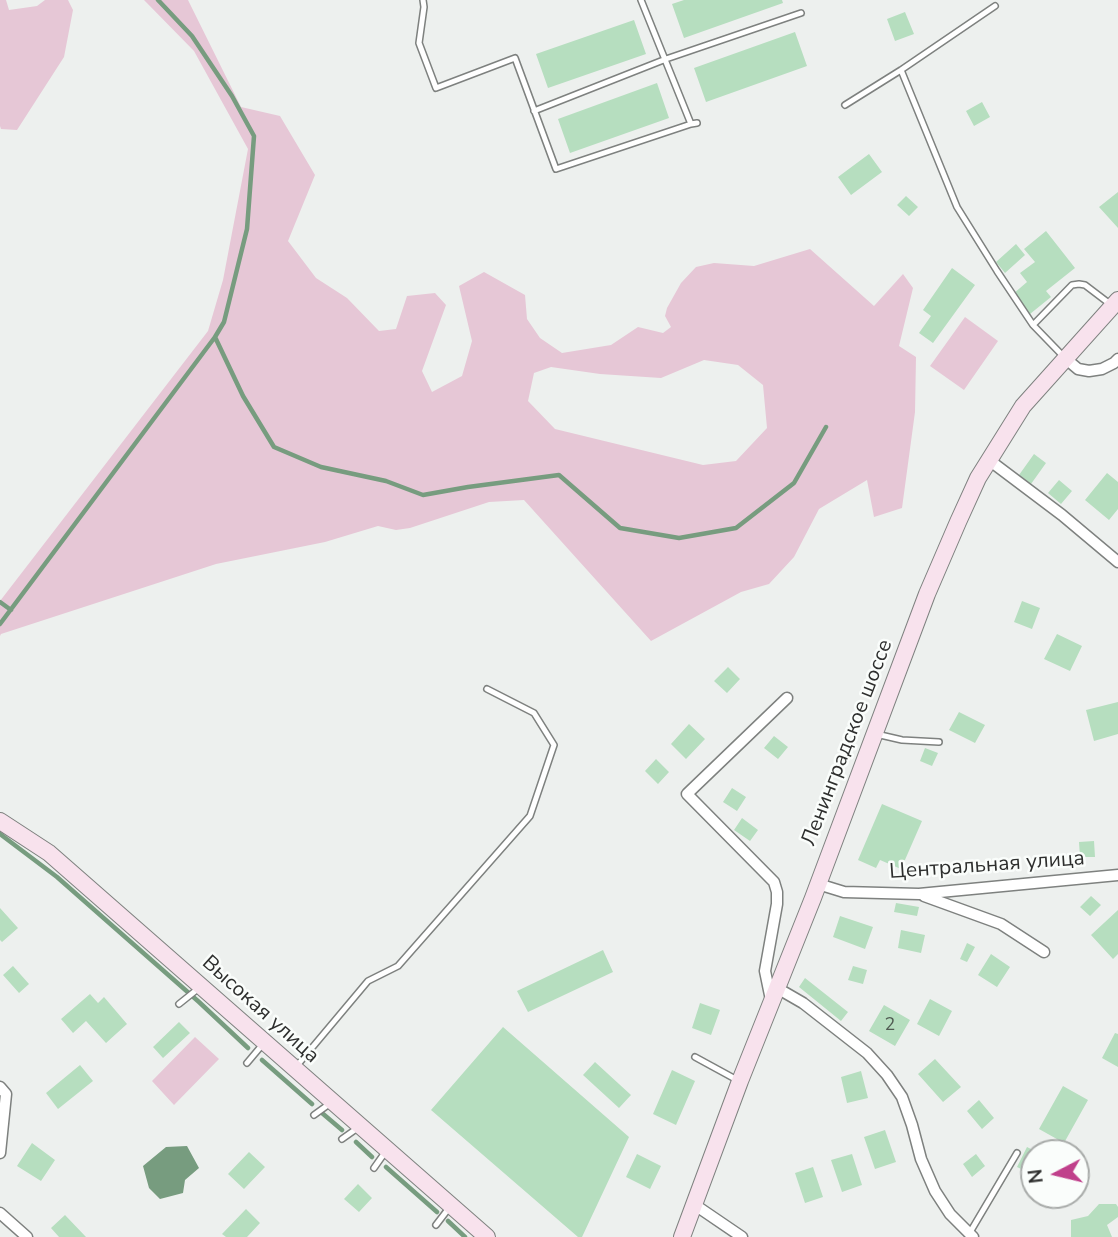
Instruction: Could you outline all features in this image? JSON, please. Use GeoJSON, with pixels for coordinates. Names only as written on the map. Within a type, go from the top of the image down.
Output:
{"type":"FeatureCollection","features":[{"type":"Feature","properties":{"kind":"main road","name":"Ленинградское шоссе"},"geometry":{"type":"LineString","coordinates":[[682,1237],[927,594],[978,478],[1023,406],[1115,303]]}},
{"type":"Feature","properties":{"kind":"main road","name":"Высокая улица"},"geometry":{"type":"LineString","coordinates":[[0,821],[50,853],[199,988],[487,1237]]}},
{"type":"Feature","properties":{"kind":"street"},"geometry":{"type":"LineString","coordinates":[[1065,358],[1078,369],[1089,371],[1102,369],[1118,359]]}},
{"type":"Feature","properties":{"kind":"street"},"geometry":{"type":"LineString","coordinates":[[989,460],[1062,515],[1118,562]]}},
{"type":"Feature","properties":{"kind":"street"},"geometry":{"type":"LineString","coordinates":[[787,698],[687,793],[774,882],[777,904],[765,971],[774,995],[803,1003],[867,1053],[887,1075],[901,1097],[934,1191],[950,1214],[971,1236]]}},
{"type":"Feature","properties":{"kind":"street","name":"Центральная улица"},"geometry":{"type":"LineString","coordinates":[[818,884],[844,892],[919,894],[1118,873]]}},
{"type":"Feature","properties":{"kind":"street"},"geometry":{"type":"LineString","coordinates":[[919,894],[1002,924],[1044,952]]}},
{"type":"Feature","properties":{"kind":"street"},"geometry":{"type":"LineString","coordinates":[[0,1087],[6,1094],[0,1153]]}},
{"type":"Feature","properties":{"kind":"street"},"geometry":{"type":"LineString","coordinates":[[695,1205],[742,1237]]}},
{"type":"Feature","properties":{"kind":"street"},"geometry":{"type":"LineString","coordinates":[[0,1213],[27,1237]]}},
{"type":"Feature","properties":{"kind":"lane"},"geometry":{"type":"LineString","coordinates":[[423,0],[419,43],[436,88],[515,58],[556,169],[694,123],[641,0]]}},
{"type":"Feature","properties":{"kind":"lane"},"geometry":{"type":"LineString","coordinates":[[845,105],[995,6]]}},
{"type":"Feature","properties":{"kind":"lane"},"geometry":{"type":"LineString","coordinates":[[534,111],[666,59],[801,13]]}},
{"type":"Feature","properties":{"kind":"lane"},"geometry":{"type":"LineString","coordinates":[[901,70],[957,207],[1033,325],[1065,358]]}},
{"type":"Feature","properties":{"kind":"lane"},"geometry":{"type":"LineString","coordinates":[[1033,325],[1072,285],[1085,285],[1115,303]]}},
{"type":"Feature","properties":{"kind":"lane"},"geometry":{"type":"LineString","coordinates":[[294,1069],[368,981],[398,965],[530,816],[554,745],[534,713],[487,689]]}},
{"type":"Feature","properties":{"kind":"lane"},"geometry":{"type":"LineString","coordinates":[[874,734],[902,740],[939,742]]}},
{"type":"Feature","properties":{"kind":"lane"},"geometry":{"type":"LineString","coordinates":[[179,1004],[199,988]]}},
{"type":"Feature","properties":{"kind":"lane"},"geometry":{"type":"LineString","coordinates":[[247,1063],[264,1042]]}},
{"type":"Feature","properties":{"kind":"lane"},"geometry":{"type":"LineString","coordinates":[[695,1057],[740,1081]]}},
{"type":"Feature","properties":{"kind":"lane"},"geometry":{"type":"LineString","coordinates":[[314,1115],[332,1102]]}},
{"type":"Feature","properties":{"kind":"lane"},"geometry":{"type":"LineString","coordinates":[[342,1139],[360,1127]]}},
{"type":"Feature","properties":{"kind":"lane"},"geometry":{"type":"LineString","coordinates":[[374,1168],[387,1150]]}},
{"type":"Feature","properties":{"kind":"lane"},"geometry":{"type":"LineString","coordinates":[[971,1236],[1017,1153]]}},
{"type":"Feature","properties":{"kind":"lane"},"geometry":{"type":"LineString","coordinates":[[436,1225],[451,1206]]}},
{"type":"Feature","properties":{"kind":"shaded area"},"geometry":{"type":"Polygon","coordinates":[[[0,0],[6,0],[9,10],[37,6],[45,0],[68,0],[73,10],[64,57],[17,130],[1,129],[0,126],[0,0]]]}},
{"type":"Feature","properties":{"kind":"shaded area"},"geometry":{"type":"Polygon","coordinates":[[[144,0],[188,0],[241,107],[280,116],[315,175],[288,241],[316,278],[347,298],[379,331],[396,329],[407,296],[435,293],[446,305],[422,371],[432,392],[462,376],[472,341],[459,286],[484,272],[525,295],[527,319],[540,338],[562,353],[611,345],[638,327],[663,333],[671,327],[665,316],[667,308],[681,283],[696,267],[714,263],[754,266],[810,249],[874,306],[903,274],[913,288],[899,346],[916,357],[915,412],[902,508],[874,517],[867,480],[819,509],[794,557],[769,584],[741,592],[651,641],[524,500],[489,502],[410,528],[396,530],[378,526],[325,542],[216,564],[0,636],[0,601],[208,331],[223,280],[248,149],[194,51],[144,0]],[[704,360],[661,378],[551,367],[534,373],[528,401],[555,429],[703,465],[736,461],[767,428],[763,385],[738,365],[704,360]]]}},
{"type":"Feature","properties":{"kind":"shaded area"},"geometry":{"type":"Polygon","coordinates":[[[965,317],[998,341],[964,390],[930,366],[965,317]]]}},
{"type":"Feature","properties":{"kind":"shaded area"},"geometry":{"type":"Polygon","coordinates":[[[195,1037],[219,1059],[174,1105],[152,1081],[195,1037]]]}},
{"type":"Feature","properties":{"kind":"shaded area"},"geometry":{"type":"Polygon","coordinates":[[[187,1146],[199,1168],[185,1180],[183,1193],[160,1199],[149,1188],[143,1166],[166,1147],[187,1146]]]}},
{"type":"Feature","properties":{"kind":"building"},"geometry":{"type":"Polygon","coordinates":[[[684,0],[782,0],[783,3],[684,38],[672,4],[684,0]]]}},
{"type":"Feature","properties":{"kind":"building"},"geometry":{"type":"Polygon","coordinates":[[[905,12],[914,34],[895,41],[887,19],[905,12]]]}},
{"type":"Feature","properties":{"kind":"building"},"geometry":{"type":"Polygon","coordinates":[[[634,20],[646,54],[548,88],[536,54],[634,20]]]}},
{"type":"Feature","properties":{"kind":"building"},"geometry":{"type":"Polygon","coordinates":[[[795,32],[807,66],[706,102],[694,68],[795,32]]]}},
{"type":"Feature","properties":{"kind":"building"},"geometry":{"type":"Polygon","coordinates":[[[657,83],[669,118],[570,153],[558,119],[657,83]]]}},
{"type":"Feature","properties":{"kind":"building"},"geometry":{"type":"Polygon","coordinates":[[[982,102],[990,117],[974,126],[966,111],[982,102]]]}},
{"type":"Feature","properties":{"kind":"building"},"geometry":{"type":"Polygon","coordinates":[[[869,154],[882,172],[851,195],[838,177],[869,154]]]}},
{"type":"Feature","properties":{"kind":"building"},"geometry":{"type":"Polygon","coordinates":[[[1118,192],[1118,228],[1099,207],[1118,192]]]}},
{"type":"Feature","properties":{"kind":"building"},"geometry":{"type":"Polygon","coordinates":[[[906,196],[918,207],[909,216],[897,205],[906,196]]]}},
{"type":"Feature","properties":{"kind":"building"},"geometry":{"type":"Polygon","coordinates":[[[1046,231],[1075,268],[1046,291],[1051,297],[1030,314],[1013,294],[1027,282],[1020,273],[1035,262],[1024,249],[1046,231]]]}},
{"type":"Feature","properties":{"kind":"building"},"geometry":{"type":"Polygon","coordinates":[[[1016,244],[1025,255],[1005,273],[996,262],[1016,244]]]}},
{"type":"Feature","properties":{"kind":"building"},"geometry":{"type":"Polygon","coordinates":[[[952,268],[975,285],[933,343],[919,333],[931,316],[923,310],[952,268]]]}},
{"type":"Feature","properties":{"kind":"building"},"geometry":{"type":"Polygon","coordinates":[[[1034,454],[1046,463],[1031,484],[1019,475],[1034,454]]]}},
{"type":"Feature","properties":{"kind":"building"},"geometry":{"type":"Polygon","coordinates":[[[1107,473],[1118,482],[1118,509],[1109,520],[1085,500],[1107,473]]]}},
{"type":"Feature","properties":{"kind":"building"},"geometry":{"type":"Polygon","coordinates":[[[1059,480],[1072,491],[1061,504],[1048,493],[1059,480]]]}},
{"type":"Feature","properties":{"kind":"building"},"geometry":{"type":"Polygon","coordinates":[[[1022,601],[1040,608],[1032,629],[1014,622],[1022,601]]]}},
{"type":"Feature","properties":{"kind":"building"},"geometry":{"type":"Polygon","coordinates":[[[1057,634],[1082,646],[1070,671],[1044,659],[1057,634]]]}},
{"type":"Feature","properties":{"kind":"building"},"geometry":{"type":"Polygon","coordinates":[[[728,667],[740,679],[727,693],[714,681],[728,667]]]}},
{"type":"Feature","properties":{"kind":"building"},"geometry":{"type":"Polygon","coordinates":[[[1118,702],[1118,734],[1094,741],[1086,710],[1118,702]]]}},
{"type":"Feature","properties":{"kind":"building"},"geometry":{"type":"Polygon","coordinates":[[[959,712],[985,725],[975,743],[949,730],[959,712]]]}},
{"type":"Feature","properties":{"kind":"building"},"geometry":{"type":"Polygon","coordinates":[[[689,724],[705,739],[686,759],[671,744],[689,724]]]}},
{"type":"Feature","properties":{"kind":"building"},"geometry":{"type":"Polygon","coordinates":[[[774,736],[788,747],[778,759],[764,748],[774,736]]]}},
{"type":"Feature","properties":{"kind":"building"},"geometry":{"type":"Polygon","coordinates":[[[925,748],[938,753],[932,766],[920,761],[925,748]]]}},
{"type":"Feature","properties":{"kind":"building"},"geometry":{"type":"Polygon","coordinates":[[[656,759],[669,772],[658,784],[645,771],[656,759]]]}},
{"type":"Feature","properties":{"kind":"building"},"geometry":{"type":"Polygon","coordinates":[[[732,788],[746,797],[737,811],[723,802],[732,788]]]}},
{"type":"Feature","properties":{"kind":"building"},"geometry":{"type":"Polygon","coordinates":[[[882,804],[922,821],[901,869],[880,860],[876,868],[858,860],[882,804]]]}},
{"type":"Feature","properties":{"kind":"building"},"geometry":{"type":"Polygon","coordinates":[[[742,818],[758,830],[750,841],[734,830],[742,818]]]}},
{"type":"Feature","properties":{"kind":"building"},"geometry":{"type":"Polygon","coordinates":[[[1094,841],[1095,857],[1080,857],[1079,842],[1094,841]]]}},
{"type":"Feature","properties":{"kind":"building"},"geometry":{"type":"Polygon","coordinates":[[[1091,896],[1101,905],[1090,916],[1080,907],[1091,896]]]}},
{"type":"Feature","properties":{"kind":"building"},"geometry":{"type":"Polygon","coordinates":[[[896,903],[919,907],[917,916],[894,912],[896,903]]]}},
{"type":"Feature","properties":{"kind":"building"},"geometry":{"type":"Polygon","coordinates":[[[0,908],[18,928],[2,942],[0,940],[0,908]]]}},
{"type":"Feature","properties":{"kind":"building"},"geometry":{"type":"Polygon","coordinates":[[[1118,910],[1118,954],[1113,959],[1091,935],[1118,910]]]}},
{"type":"Feature","properties":{"kind":"building"},"geometry":{"type":"Polygon","coordinates":[[[840,916],[873,927],[865,949],[833,937],[840,916]]]}},
{"type":"Feature","properties":{"kind":"building"},"geometry":{"type":"Polygon","coordinates":[[[901,930],[925,935],[921,953],[898,948],[901,930]]]}},
{"type":"Feature","properties":{"kind":"building"},"geometry":{"type":"Polygon","coordinates":[[[967,943],[975,947],[967,962],[960,959],[967,943]]]}},
{"type":"Feature","properties":{"kind":"building"},"geometry":{"type":"Polygon","coordinates":[[[603,950],[613,972],[528,1012],[517,991],[603,950]]]}},
{"type":"Feature","properties":{"kind":"building"},"geometry":{"type":"Polygon","coordinates":[[[991,954],[1010,967],[997,987],[978,975],[991,954]]]}},
{"type":"Feature","properties":{"kind":"building"},"geometry":{"type":"Polygon","coordinates":[[[13,966],[29,984],[19,993],[3,975],[13,966]]]}},
{"type":"Feature","properties":{"kind":"building"},"geometry":{"type":"Polygon","coordinates":[[[853,966],[867,970],[863,984],[848,980],[853,966]]]}},
{"type":"Feature","properties":{"kind":"building"},"geometry":{"type":"Polygon","coordinates":[[[805,978],[848,1012],[841,1021],[799,987],[805,978]]]}},
{"type":"Feature","properties":{"kind":"building"},"geometry":{"type":"Polygon","coordinates":[[[90,994],[98,1003],[104,997],[127,1024],[106,1043],[86,1021],[73,1033],[61,1019],[90,994]]]}},
{"type":"Feature","properties":{"kind":"building"},"geometry":{"type":"Polygon","coordinates":[[[930,999],[952,1011],[939,1036],[917,1024],[930,999]]]}},
{"type":"Feature","properties":{"kind":"building"},"geometry":{"type":"Polygon","coordinates":[[[700,1003],[720,1010],[711,1035],[692,1028],[700,1003]]]}},
{"type":"Feature","properties":{"kind":"building"},"geometry":{"type":"Polygon","coordinates":[[[884,1005],[910,1020],[895,1046],[869,1031],[884,1005]]]}},
{"type":"Feature","properties":{"kind":"building"},"geometry":{"type":"Polygon","coordinates":[[[179,1022],[190,1033],[163,1058],[153,1047],[179,1022]]]}},
{"type":"Feature","properties":{"kind":"building"},"geometry":{"type":"Polygon","coordinates":[[[503,1027],[629,1137],[582,1237],[578,1237],[431,1110],[503,1027]]]}},
{"type":"Feature","properties":{"kind":"building"},"geometry":{"type":"Polygon","coordinates":[[[1115,1033],[1118,1034],[1118,1067],[1102,1058],[1115,1033]]]}},
{"type":"Feature","properties":{"kind":"building"},"geometry":{"type":"Polygon","coordinates":[[[935,1059],[961,1087],[943,1102],[918,1074],[935,1059]]]}},
{"type":"Feature","properties":{"kind":"building"},"geometry":{"type":"Polygon","coordinates":[[[595,1062],[631,1095],[619,1108],[583,1075],[595,1062]]]}},
{"type":"Feature","properties":{"kind":"building"},"geometry":{"type":"Polygon","coordinates":[[[80,1065],[93,1081],[58,1109],[46,1093],[80,1065]]]}},
{"type":"Feature","properties":{"kind":"building"},"geometry":{"type":"Polygon","coordinates":[[[672,1070],[695,1081],[676,1125],[653,1114],[672,1070]]]}},
{"type":"Feature","properties":{"kind":"building"},"geometry":{"type":"Polygon","coordinates":[[[861,1071],[868,1098],[847,1103],[841,1077],[861,1071]]]}},
{"type":"Feature","properties":{"kind":"building"},"geometry":{"type":"Polygon","coordinates":[[[1063,1086],[1088,1100],[1066,1139],[1057,1139],[1039,1129],[1063,1086]]]}},
{"type":"Feature","properties":{"kind":"building"},"geometry":{"type":"Polygon","coordinates":[[[979,1100],[994,1118],[982,1129],[967,1111],[979,1100]]]}},
{"type":"Feature","properties":{"kind":"building"},"geometry":{"type":"Polygon","coordinates":[[[885,1130],[896,1162],[875,1169],[864,1137],[885,1130]]]}},
{"type":"Feature","properties":{"kind":"building"},"geometry":{"type":"Polygon","coordinates":[[[32,1143],[55,1160],[41,1181],[17,1166],[32,1143]]]}},
{"type":"Feature","properties":{"kind":"building"},"geometry":{"type":"Polygon","coordinates":[[[249,1152],[265,1167],[244,1189],[228,1174],[249,1152]]]}},
{"type":"Feature","properties":{"kind":"building"},"geometry":{"type":"Polygon","coordinates":[[[637,1154],[661,1166],[650,1189],[626,1177],[637,1154]]]}},
{"type":"Feature","properties":{"kind":"building"},"geometry":{"type":"Polygon","coordinates":[[[852,1154],[862,1185],[842,1192],[831,1160],[852,1154]]]}},
{"type":"Feature","properties":{"kind":"building"},"geometry":{"type":"Polygon","coordinates":[[[976,1154],[985,1166],[972,1177],[963,1164],[976,1154]]]}},
{"type":"Feature","properties":{"kind":"building"},"geometry":{"type":"Polygon","coordinates":[[[813,1167],[823,1197],[805,1203],[795,1173],[813,1167]]]}},
{"type":"Feature","properties":{"kind":"building"},"geometry":{"type":"Polygon","coordinates":[[[358,1184],[372,1198],[359,1212],[344,1199],[358,1184]]]}},
{"type":"Feature","properties":{"kind":"building"},"geometry":{"type":"Polygon","coordinates":[[[1099,1204],[1116,1204],[1118,1207],[1118,1217],[1107,1225],[1112,1237],[1071,1237],[1071,1220],[1088,1216],[1099,1204]]]}},
{"type":"Feature","properties":{"kind":"building"},"geometry":{"type":"Polygon","coordinates":[[[246,1209],[260,1223],[247,1237],[226,1237],[222,1234],[246,1209]]]}},
{"type":"Feature","properties":{"kind":"building"},"geometry":{"type":"Polygon","coordinates":[[[65,1215],[86,1237],[59,1237],[51,1228],[65,1215]]]}},
{"type":"Feature","properties":{"kind":"waterway"},"geometry":{"type":"LineString","coordinates":[[0,624],[224,322],[247,229],[254,136],[232,96],[192,36],[158,0]]}},
{"type":"Feature","properties":{"kind":"waterway"},"geometry":{"type":"LineString","coordinates":[[215,337],[243,396],[274,447],[321,467],[386,481],[423,495],[559,475],[620,528],[679,538],[736,528],[794,483],[826,427]]}},
{"type":"Feature","properties":{"kind":"waterway"},"geometry":{"type":"LineString","coordinates":[[0,602],[11,610]]}},
{"type":"Feature","properties":{"kind":"waterway"},"geometry":{"type":"LineString","coordinates":[[0,834],[57,877],[248,1048]]}},
{"type":"Feature","properties":{"kind":"waterway"},"geometry":{"type":"LineString","coordinates":[[262,1060],[312,1104]]}},
{"type":"Feature","properties":{"kind":"waterway"},"geometry":{"type":"LineString","coordinates":[[322,1113],[342,1130]]}},
{"type":"Feature","properties":{"kind":"waterway"},"geometry":{"type":"LineString","coordinates":[[356,1142],[372,1157]]}},
{"type":"Feature","properties":{"kind":"waterway"},"geometry":{"type":"LineString","coordinates":[[386,1167],[437,1212]]}},
{"type":"Feature","properties":{"kind":"waterway"},"geometry":{"type":"LineString","coordinates":[[448,1221],[465,1237]]}}]}
